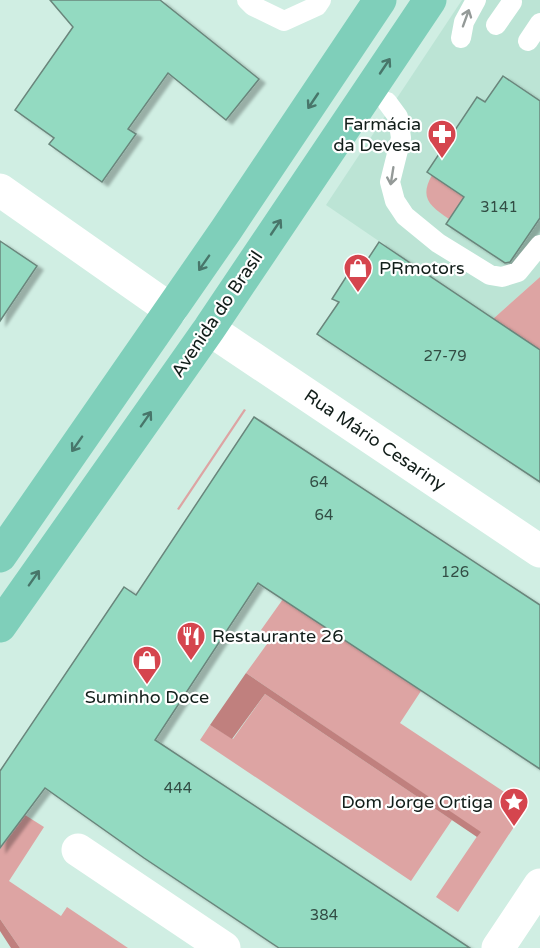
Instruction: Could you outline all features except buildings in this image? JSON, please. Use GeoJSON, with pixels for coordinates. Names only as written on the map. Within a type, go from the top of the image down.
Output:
{"type":"FeatureCollection","features":[{"type":"Feature","properties":{"kind":"main road"},"geometry":{"type":"LineString","coordinates":[[0,556],[226,230],[380,0]]}},
{"type":"Feature","properties":{"kind":"main road","name":"Avenida do Brasil"},"geometry":{"type":"LineString","coordinates":[[0,626],[209,328],[430,0]]}},
{"type":"Feature","properties":{"kind":"street"},"geometry":{"type":"LineString","coordinates":[[0,190],[171,310]]}},
{"type":"Feature","properties":{"kind":"street","name":"Rua Mário Cesariny"},"geometry":{"type":"LineString","coordinates":[[209,328],[540,551]]}},
{"type":"Feature","properties":{"kind":"street"},"geometry":{"type":"LineString","coordinates":[[78,850],[224,948]]}},
{"type":"Feature","properties":{"kind":"street"},"geometry":{"type":"LineString","coordinates":[[498,948],[540,885]]}},
{"type":"Feature","properties":{"kind":"lane"},"geometry":{"type":"LineString","coordinates":[[247,0],[253,6],[284,21],[317,6],[321,0]]}},
{"type":"Feature","properties":{"kind":"lane"},"geometry":{"type":"LineString","coordinates":[[461,38],[464,22],[476,0]]}},
{"type":"Feature","properties":{"kind":"lane"},"geometry":{"type":"LineString","coordinates":[[496,25],[512,2]]}},
{"type":"Feature","properties":{"kind":"lane"},"geometry":{"type":"LineString","coordinates":[[528,41],[540,23]]}},
{"type":"Feature","properties":{"kind":"lane"},"geometry":{"type":"LineString","coordinates":[[387,102],[398,117],[401,138],[390,182],[395,201],[405,216],[438,243],[490,275],[502,277],[518,272],[540,245]]}},
{"type":"Feature","properties":{"kind":"shaded area"},"geometry":{"type":"Polygon","coordinates":[[[462,0],[540,0],[540,277],[493,319],[326,205],[462,0]]]}},
{"type":"Feature","properties":{"kind":"shaded area"},"geometry":{"type":"Polygon","coordinates":[[[432,175],[464,197],[449,219],[428,201],[426,190],[432,175]]]}},
{"type":"Feature","properties":{"kind":"shaded area"},"geometry":{"type":"Polygon","coordinates":[[[540,277],[540,350],[493,319],[540,277]]]}},
{"type":"Feature","properties":{"kind":"shaded area"},"geometry":{"type":"Polygon","coordinates":[[[244,409],[246,410],[179,510],[177,509],[244,409]]]}},
{"type":"Feature","properties":{"kind":"shaded area"},"geometry":{"type":"Polygon","coordinates":[[[283,599],[421,691],[400,723],[527,807],[458,912],[436,897],[480,832],[246,673],[272,637],[261,630],[283,599]]]}},
{"type":"Feature","properties":{"kind":"shaded area"},"geometry":{"type":"Polygon","coordinates":[[[246,673],[481,832],[477,837],[265,694],[232,739],[210,725],[246,673]]]}},
{"type":"Feature","properties":{"kind":"shaded area"},"geometry":{"type":"Polygon","coordinates":[[[265,694],[452,820],[411,881],[200,740],[210,725],[233,739],[265,694]]]}},
{"type":"Feature","properties":{"kind":"shaded area"},"geometry":{"type":"Polygon","coordinates":[[[25,815],[44,827],[9,881],[61,916],[67,907],[128,948],[20,948],[0,919],[0,849],[25,815]]]}},
{"type":"Feature","properties":{"kind":"shaded area"},"geometry":{"type":"Polygon","coordinates":[[[0,919],[20,948],[11,948],[0,931],[0,919]]]}},
{"type":"Feature","properties":{"kind":"place","name":"Farmácia da Devesa"},"geometry":{"type":"Point","coordinates":[442,160]}},
{"type":"Feature","properties":{"kind":"place","name":"PRmotors"},"geometry":{"type":"Point","coordinates":[358,294]}},
{"type":"Feature","properties":{"kind":"place","name":"Restaurante 26"},"geometry":{"type":"Point","coordinates":[191,662]}},
{"type":"Feature","properties":{"kind":"place","name":"Suminho Doce"},"geometry":{"type":"Point","coordinates":[147,686]}},
{"type":"Feature","properties":{"kind":"place","name":"Dom Jorge Ortiga"},"geometry":{"type":"Point","coordinates":[514,828]}}]}
